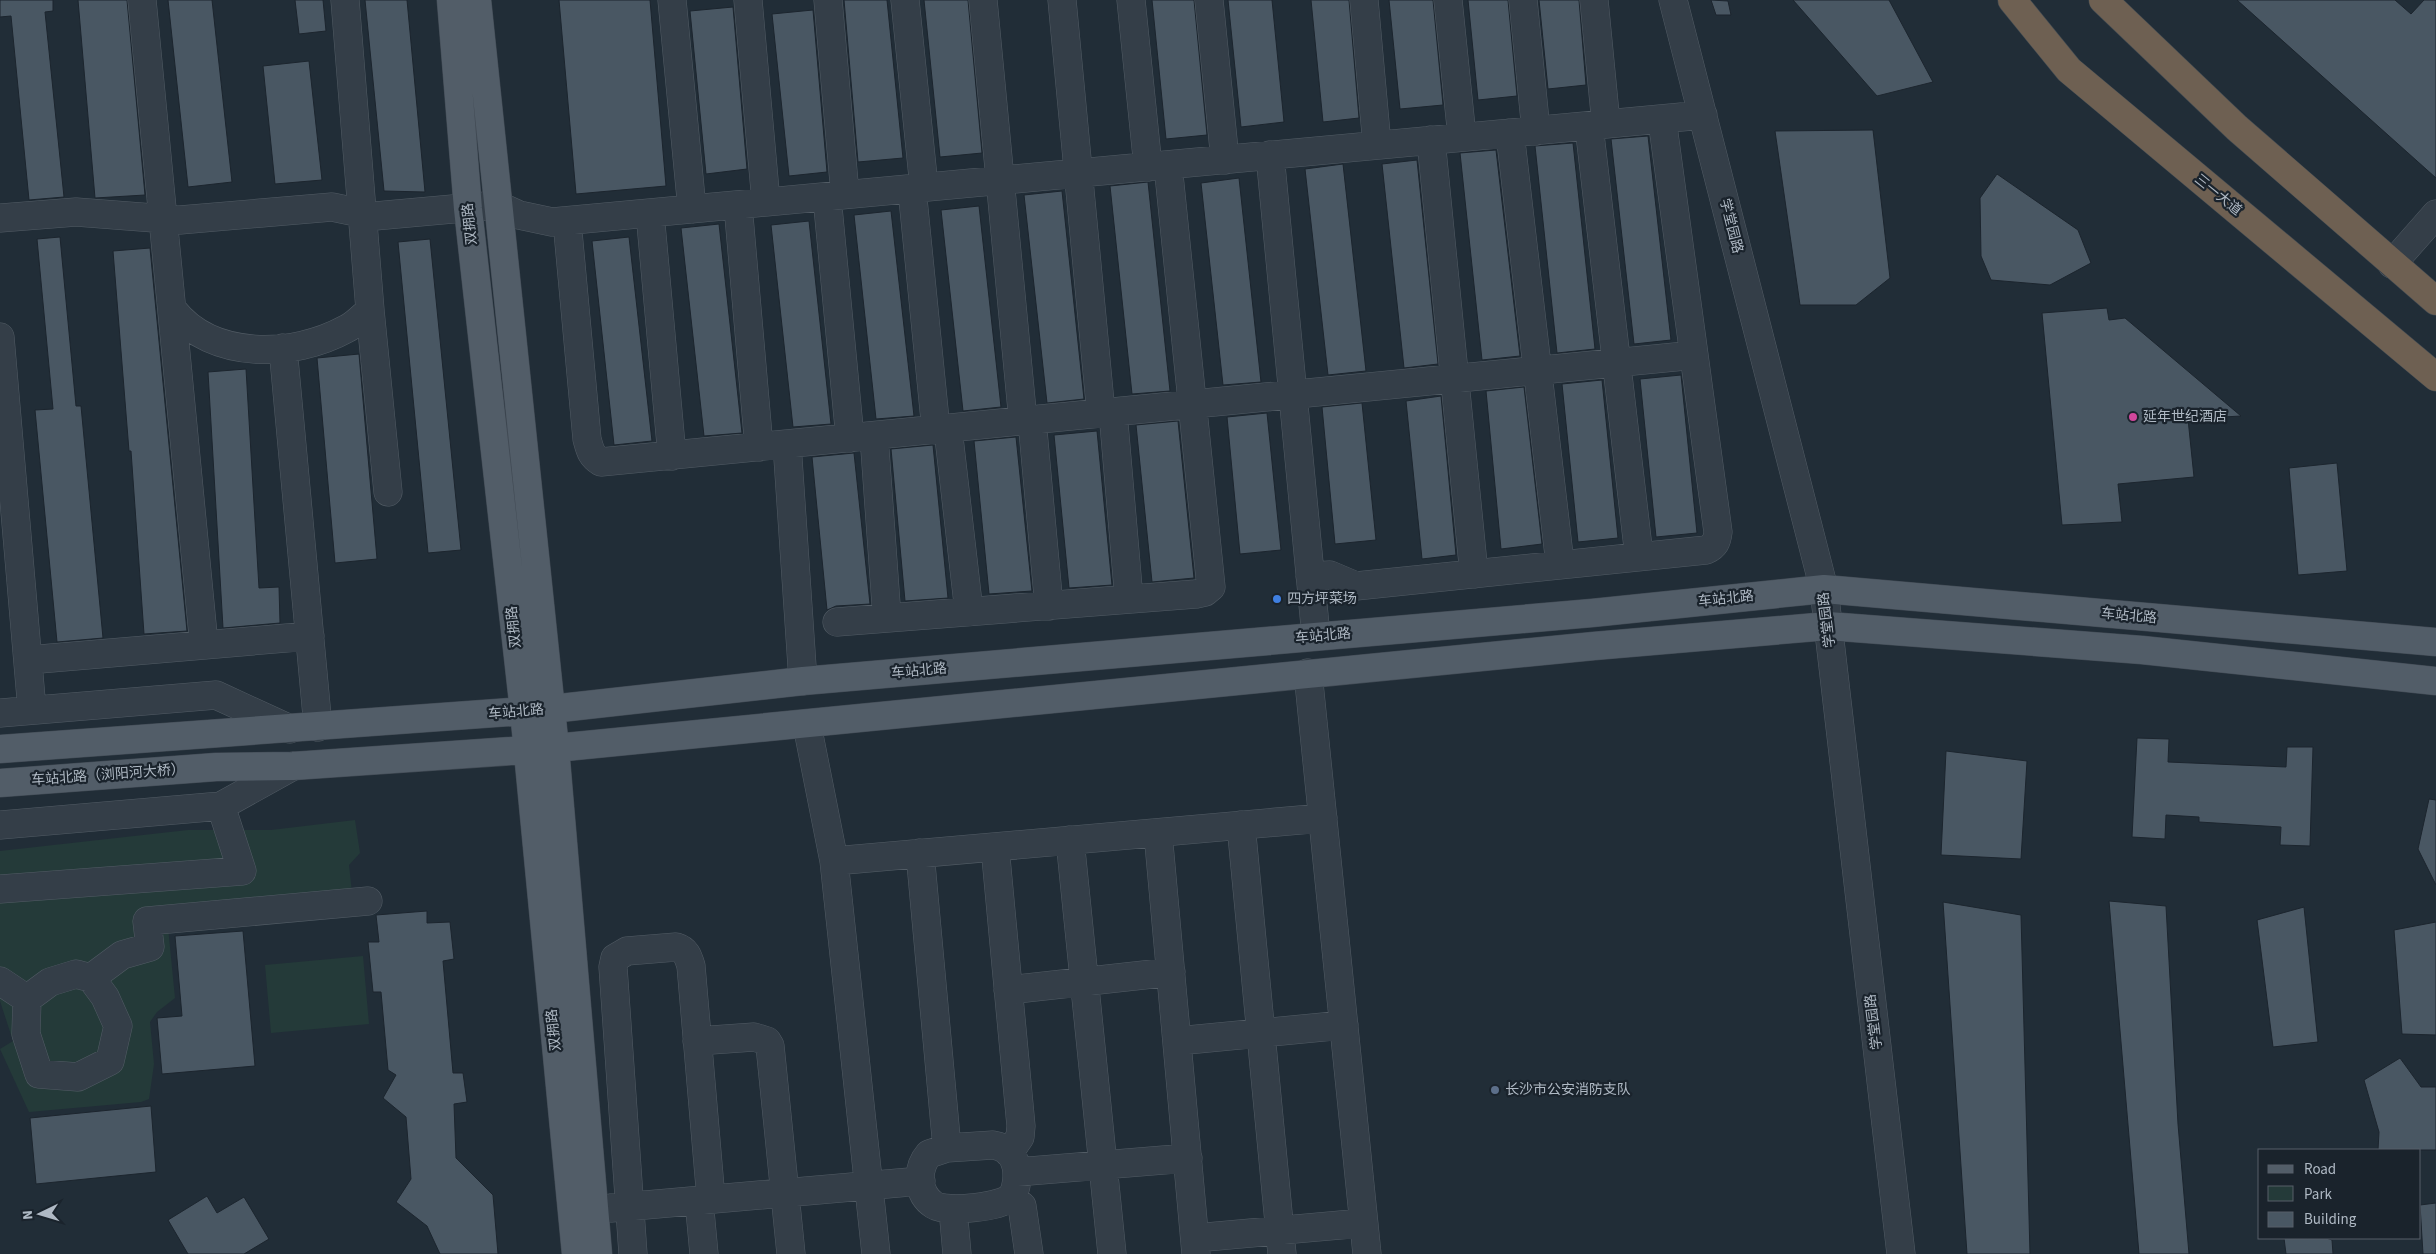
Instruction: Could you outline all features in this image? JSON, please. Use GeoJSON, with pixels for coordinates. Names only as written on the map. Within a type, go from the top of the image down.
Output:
{"type":"FeatureCollection","features":[{"type":"Feature","properties":{"kind":"highway","name":"三一大道"},"geometry":{"type":"LineString","coordinates":[[2012,0],[2069,70],[2436,377]]}},
{"type":"Feature","properties":{"kind":"highway"},"geometry":{"type":"LineString","coordinates":[[2104,0],[2237,128],[2436,301]]}},
{"type":"Feature","properties":{"kind":"main road","name":"双拥路"},"geometry":{"type":"LineString","coordinates":[[451,0],[468,209],[524,712],[526,749],[583,1210],[598,1254]]}},
{"type":"Feature","properties":{"kind":"main road","name":"双拥路"},"geometry":{"type":"LineString","coordinates":[[477,0],[555,748],[583,1210],[576,1254]]}},
{"type":"Feature","properties":{"kind":"main road","name":"车站北路"},"geometry":{"type":"LineString","coordinates":[[0,749],[524,712],[803,681],[1602,612],[1824,589],[2436,642]]}},
{"type":"Feature","properties":{"kind":"main road"},"geometry":{"type":"LineString","coordinates":[[293,766],[555,748],[807,725],[1308,674],[1828,626],[2142,650],[2436,681]]}},
{"type":"Feature","properties":{"kind":"main road","name":"车站北路（浏阳河大桥）"},"geometry":{"type":"LineString","coordinates":[[0,783],[216,767],[293,766]]}},
{"type":"Feature","properties":{"kind":"street"},"geometry":{"type":"LineString","coordinates":[[142,0],[204,645]]}},
{"type":"Feature","properties":{"kind":"street"},"geometry":{"type":"LineString","coordinates":[[345,0],[370,310],[388,492]]}},
{"type":"Feature","properties":{"kind":"street"},"geometry":{"type":"LineString","coordinates":[[672,0],[692,209]]}},
{"type":"Feature","properties":{"kind":"street"},"geometry":{"type":"LineString","coordinates":[[748,0],[766,202]]}},
{"type":"Feature","properties":{"kind":"street"},"geometry":{"type":"LineString","coordinates":[[828,0],[836,196],[862,437],[888,618]]}},
{"type":"Feature","properties":{"kind":"street"},"geometry":{"type":"LineString","coordinates":[[905,0],[918,188],[942,429],[968,612]]}},
{"type":"Feature","properties":{"kind":"street"},"geometry":{"type":"LineString","coordinates":[[983,0],[1000,181],[1049,606]]}},
{"type":"Feature","properties":{"kind":"street"},"geometry":{"type":"LineString","coordinates":[[1062,0],[1078,173],[1129,599]]}},
{"type":"Feature","properties":{"kind":"street"},"geometry":{"type":"LineString","coordinates":[[837,622],[1196,594],[1205,592],[1211,587],[1194,404],[1131,0]]}},
{"type":"Feature","properties":{"kind":"street"},"geometry":{"type":"LineString","coordinates":[[1209,0],[1225,160]]}},
{"type":"Feature","properties":{"kind":"street"},"geometry":{"type":"LineString","coordinates":[[1364,0],[1377,146]]}},
{"type":"Feature","properties":{"kind":"street"},"geometry":{"type":"LineString","coordinates":[[1448,0],[1462,138]]}},
{"type":"Feature","properties":{"kind":"street"},"geometry":{"type":"LineString","coordinates":[[1523,0],[1523,132],[1537,371],[1560,564]]}},
{"type":"Feature","properties":{"kind":"street"},"geometry":{"type":"LineString","coordinates":[[1594,0],[1597,125],[1616,363],[1639,556]]}},
{"type":"Feature","properties":{"kind":"street","name":"学堂园路"},"geometry":{"type":"LineString","coordinates":[[1673,0],[1824,589],[1901,1254]]}},
{"type":"Feature","properties":{"kind":"street"},"geometry":{"type":"LineString","coordinates":[[0,218],[76,212],[180,220],[332,208],[375,216],[497,206],[540,221],[566,221],[1703,115]]}},
{"type":"Feature","properties":{"kind":"street"},"geometry":{"type":"LineString","coordinates":[[1310,576],[1330,575],[1356,586],[1706,550],[1713,547],[1717,540],[1718,532],[1662,119]]}},
{"type":"Feature","properties":{"kind":"street"},"geometry":{"type":"LineString","coordinates":[[1431,140],[1474,574]]}},
{"type":"Feature","properties":{"kind":"street"},"geometry":{"type":"LineString","coordinates":[[1270,155],[1316,636]]}},
{"type":"Feature","properties":{"kind":"street"},"geometry":{"type":"LineString","coordinates":[[738,205],[759,447]]}},
{"type":"Feature","properties":{"kind":"street"},"geometry":{"type":"LineString","coordinates":[[650,213],[672,456]]}},
{"type":"Feature","properties":{"kind":"street"},"geometry":{"type":"LineString","coordinates":[[2392,264],[2436,214]]}},
{"type":"Feature","properties":{"kind":"street"},"geometry":{"type":"LineString","coordinates":[[566,221],[590,452],[594,458],[601,462],[1685,356]]}},
{"type":"Feature","properties":{"kind":"street"},"geometry":{"type":"LineString","coordinates":[[173,310],[184,324],[198,335],[216,342],[252,349],[282,348],[320,339],[347,329],[370,310]]}},
{"type":"Feature","properties":{"kind":"street"},"geometry":{"type":"LineString","coordinates":[[0,337],[32,710]]}},
{"type":"Feature","properties":{"kind":"street"},"geometry":{"type":"LineString","coordinates":[[282,348],[318,727]]}},
{"type":"Feature","properties":{"kind":"street"},"geometry":{"type":"LineString","coordinates":[[787,444],[803,681]]}},
{"type":"Feature","properties":{"kind":"street"},"geometry":{"type":"LineString","coordinates":[[28,660],[310,636]]}},
{"type":"Feature","properties":{"kind":"street"},"geometry":{"type":"LineString","coordinates":[[1308,674],[1367,1254]]}},
{"type":"Feature","properties":{"kind":"street"},"geometry":{"type":"LineString","coordinates":[[0,713],[216,695],[290,729]]}},
{"type":"Feature","properties":{"kind":"street"},"geometry":{"type":"LineString","coordinates":[[807,725],[834,861],[876,1254]]}},
{"type":"Feature","properties":{"kind":"street"},"geometry":{"type":"LineString","coordinates":[[0,825],[221,806],[293,766]]}},
{"type":"Feature","properties":{"kind":"street"},"geometry":{"type":"LineString","coordinates":[[0,889],[242,872],[221,806]]}},
{"type":"Feature","properties":{"kind":"street"},"geometry":{"type":"LineString","coordinates":[[834,861],[1323,818]]}},
{"type":"Feature","properties":{"kind":"street"},"geometry":{"type":"LineString","coordinates":[[1241,825],[1281,1242]]}},
{"type":"Feature","properties":{"kind":"street"},"geometry":{"type":"LineString","coordinates":[[1158,833],[1195,1246],[1281,1242],[1364,1223]]}},
{"type":"Feature","properties":{"kind":"street"},"geometry":{"type":"LineString","coordinates":[[1070,840],[1112,1254]]}},
{"type":"Feature","properties":{"kind":"street"},"geometry":{"type":"LineString","coordinates":[[995,847],[1020,1126],[1020,1137],[1012,1174],[1004,1202],[953,1209],[934,1205],[924,1194],[920,1181],[921,1167],[926,1158],[934,1152],[947,1148],[993,1144],[1001,1146],[1012,1174],[1022,1206],[1029,1254]]}},
{"type":"Feature","properties":{"kind":"street"},"geometry":{"type":"LineString","coordinates":[[920,854],[947,1148]]}},
{"type":"Feature","properties":{"kind":"street"},"geometry":{"type":"LineString","coordinates":[[92,978],[122,955],[150,947],[147,921],[368,900]]}},
{"type":"Feature","properties":{"kind":"street"},"geometry":{"type":"LineString","coordinates":[[633,1254],[613,968],[615,958],[627,950],[676,947],[683,950],[691,966],[697,1041],[705,1200],[704,1254]]}},
{"type":"Feature","properties":{"kind":"street"},"geometry":{"type":"LineString","coordinates":[[1008,990],[1171,972]]}},
{"type":"Feature","properties":{"kind":"street"},"geometry":{"type":"LineString","coordinates":[[76,974],[92,978],[105,997],[118,1026],[110,1061],[78,1077],[39,1074],[26,1034],[27,999],[50,982],[59,979],[76,974]]}},
{"type":"Feature","properties":{"kind":"street"},"geometry":{"type":"LineString","coordinates":[[0,980],[27,999]]}},
{"type":"Feature","properties":{"kind":"street"},"geometry":{"type":"LineString","coordinates":[[1177,1041],[1344,1025]]}},
{"type":"Feature","properties":{"kind":"street"},"geometry":{"type":"LineString","coordinates":[[697,1041],[754,1037],[767,1040],[770,1046],[791,1254]]}},
{"type":"Feature","properties":{"kind":"street"},"geometry":{"type":"LineString","coordinates":[[1012,1174],[1188,1158]]}},
{"type":"Feature","properties":{"kind":"street"},"geometry":{"type":"LineString","coordinates":[[583,1210],[920,1181]]}},
{"type":"Feature","properties":{"kind":"street"},"geometry":{"type":"LineString","coordinates":[[953,1209],[958,1254]]}},
{"type":"Feature","properties":{"kind":"green space"},"geometry":{"type":"Polygon","coordinates":[[[355,820],[360,853],[349,865],[354,911],[168,927],[175,998],[157,1012],[150,1022],[154,1064],[149,1099],[141,1102],[29,1112],[0,1049],[13,1041],[0,1001],[0,851],[188,830],[271,830],[355,820]]]}},
{"type":"Feature","properties":{"kind":"green space"},"geometry":{"type":"Polygon","coordinates":[[[363,956],[369,1024],[271,1033],[265,965],[363,956]]]}},
{"type":"Feature","properties":{"kind":"building"},"geometry":{"type":"Polygon","coordinates":[[[0,0],[53,0],[53,11],[45,12],[64,197],[29,200],[11,16],[0,17],[0,0]]]}},
{"type":"Feature","properties":{"kind":"building"},"geometry":{"type":"Polygon","coordinates":[[[78,0],[127,0],[145,195],[95,198],[78,0]]]}},
{"type":"Feature","properties":{"kind":"building"},"geometry":{"type":"Polygon","coordinates":[[[168,0],[212,0],[232,182],[188,187],[168,0]]]}},
{"type":"Feature","properties":{"kind":"building"},"geometry":{"type":"Polygon","coordinates":[[[295,0],[323,0],[326,31],[299,34],[295,0]]]}},
{"type":"Feature","properties":{"kind":"building"},"geometry":{"type":"Polygon","coordinates":[[[365,0],[407,0],[425,192],[384,191],[365,0]]]}},
{"type":"Feature","properties":{"kind":"building"},"geometry":{"type":"Polygon","coordinates":[[[559,0],[650,0],[666,186],[576,194],[559,0]]]}},
{"type":"Feature","properties":{"kind":"building"},"geometry":{"type":"Polygon","coordinates":[[[844,0],[887,0],[903,158],[858,162],[844,0]]]}},
{"type":"Feature","properties":{"kind":"building"},"geometry":{"type":"Polygon","coordinates":[[[924,0],[968,0],[982,153],[940,157],[924,0]]]}},
{"type":"Feature","properties":{"kind":"building"},"geometry":{"type":"Polygon","coordinates":[[[1152,0],[1194,0],[1207,135],[1166,139],[1152,0]]]}},
{"type":"Feature","properties":{"kind":"building"},"geometry":{"type":"Polygon","coordinates":[[[1228,0],[1272,0],[1284,122],[1241,127],[1228,0]]]}},
{"type":"Feature","properties":{"kind":"building"},"geometry":{"type":"Polygon","coordinates":[[[1311,0],[1349,0],[1359,118],[1323,122],[1311,0]]]}},
{"type":"Feature","properties":{"kind":"building"},"geometry":{"type":"Polygon","coordinates":[[[1389,0],[1433,0],[1443,105],[1400,109],[1389,0]]]}},
{"type":"Feature","properties":{"kind":"building"},"geometry":{"type":"Polygon","coordinates":[[[1468,0],[1508,0],[1517,96],[1478,100],[1468,0]]]}},
{"type":"Feature","properties":{"kind":"building"},"geometry":{"type":"Polygon","coordinates":[[[1539,0],[1579,0],[1586,85],[1548,89],[1539,0]]]}},
{"type":"Feature","properties":{"kind":"building"},"geometry":{"type":"Polygon","coordinates":[[[1711,0],[1728,1],[1731,15],[1716,15],[1711,0]]]}},
{"type":"Feature","properties":{"kind":"building"},"geometry":{"type":"Polygon","coordinates":[[[1793,0],[1889,0],[1933,82],[1877,96],[1793,0]]]}},
{"type":"Feature","properties":{"kind":"building"},"geometry":{"type":"Polygon","coordinates":[[[2237,0],[2395,0],[2411,14],[2424,0],[2436,0],[2436,178],[2237,0]]]}},
{"type":"Feature","properties":{"kind":"building"},"geometry":{"type":"Polygon","coordinates":[[[733,7],[747,169],[706,174],[690,11],[733,7]]]}},
{"type":"Feature","properties":{"kind":"building"},"geometry":{"type":"Polygon","coordinates":[[[813,10],[827,172],[789,176],[772,14],[813,10]]]}},
{"type":"Feature","properties":{"kind":"building"},"geometry":{"type":"Polygon","coordinates":[[[309,61],[322,180],[275,184],[263,66],[309,61]]]}},
{"type":"Feature","properties":{"kind":"building"},"geometry":{"type":"Polygon","coordinates":[[[1873,130],[1890,278],[1856,305],[1800,305],[1775,131],[1873,130]]]}},
{"type":"Feature","properties":{"kind":"building"},"geometry":{"type":"Polygon","coordinates":[[[1648,136],[1671,340],[1634,344],[1611,139],[1648,136]]]}},
{"type":"Feature","properties":{"kind":"building"},"geometry":{"type":"Polygon","coordinates":[[[1573,143],[1595,349],[1557,353],[1535,146],[1573,143]]]}},
{"type":"Feature","properties":{"kind":"building"},"geometry":{"type":"Polygon","coordinates":[[[1496,150],[1520,356],[1482,360],[1460,153],[1496,150]]]}},
{"type":"Feature","properties":{"kind":"building"},"geometry":{"type":"Polygon","coordinates":[[[1417,160],[1438,364],[1404,368],[1382,164],[1417,160]]]}},
{"type":"Feature","properties":{"kind":"building"},"geometry":{"type":"Polygon","coordinates":[[[1343,164],[1366,371],[1328,375],[1305,169],[1343,164]]]}},
{"type":"Feature","properties":{"kind":"building"},"geometry":{"type":"Polygon","coordinates":[[[1997,174],[2078,230],[2091,263],[2050,285],[1991,280],[1981,256],[1980,198],[1997,174]]]}},
{"type":"Feature","properties":{"kind":"building"},"geometry":{"type":"Polygon","coordinates":[[[1239,178],[1261,382],[1223,385],[1201,183],[1239,178]]]}},
{"type":"Feature","properties":{"kind":"building"},"geometry":{"type":"Polygon","coordinates":[[[1148,182],[1170,391],[1132,394],[1110,186],[1148,182]]]}},
{"type":"Feature","properties":{"kind":"building"},"geometry":{"type":"Polygon","coordinates":[[[1062,191],[1084,399],[1047,403],[1024,195],[1062,191]]]}},
{"type":"Feature","properties":{"kind":"building"},"geometry":{"type":"Polygon","coordinates":[[[979,206],[1001,407],[963,411],[941,210],[979,206]]]}},
{"type":"Feature","properties":{"kind":"building"},"geometry":{"type":"Polygon","coordinates":[[[891,211],[914,416],[876,419],[854,215],[891,211]]]}},
{"type":"Feature","properties":{"kind":"building"},"geometry":{"type":"Polygon","coordinates":[[[809,221],[831,424],[793,427],[771,225],[809,221]]]}},
{"type":"Feature","properties":{"kind":"building"},"geometry":{"type":"Polygon","coordinates":[[[719,224],[742,433],[704,436],[681,228],[719,224]]]}},
{"type":"Feature","properties":{"kind":"building"},"geometry":{"type":"Polygon","coordinates":[[[60,237],[76,406],[81,406],[103,638],[57,642],[35,410],[53,409],[37,239],[60,237]]]}},
{"type":"Feature","properties":{"kind":"building"},"geometry":{"type":"Polygon","coordinates":[[[629,237],[652,441],[614,445],[592,241],[629,237]]]}},
{"type":"Feature","properties":{"kind":"building"},"geometry":{"type":"Polygon","coordinates":[[[430,239],[461,550],[428,553],[398,242],[430,239]]]}},
{"type":"Feature","properties":{"kind":"building"},"geometry":{"type":"Polygon","coordinates":[[[150,248],[187,631],[144,634],[131,451],[129,451],[113,251],[150,248]]]}},
{"type":"Feature","properties":{"kind":"building","name":"延年世纪酒店"},"geometry":{"type":"Polygon","coordinates":[[[2107,308],[2109,320],[2125,318],[2241,416],[2188,419],[2194,477],[2118,484],[2122,522],[2062,525],[2042,313],[2107,308]]]}},
{"type":"Feature","properties":{"kind":"building"},"geometry":{"type":"Polygon","coordinates":[[[359,354],[377,559],[335,563],[317,358],[359,354]]]}},
{"type":"Feature","properties":{"kind":"building"},"geometry":{"type":"Polygon","coordinates":[[[246,369],[259,588],[279,587],[280,623],[223,628],[208,372],[246,369]]]}},
{"type":"Feature","properties":{"kind":"building"},"geometry":{"type":"Polygon","coordinates":[[[1681,375],[1697,533],[1656,537],[1640,379],[1681,375]]]}},
{"type":"Feature","properties":{"kind":"building"},"geometry":{"type":"Polygon","coordinates":[[[1602,380],[1618,538],[1578,542],[1562,384],[1602,380]]]}},
{"type":"Feature","properties":{"kind":"building"},"geometry":{"type":"Polygon","coordinates":[[[1524,387],[1542,544],[1501,549],[1486,391],[1524,387]]]}},
{"type":"Feature","properties":{"kind":"building"},"geometry":{"type":"Polygon","coordinates":[[[1441,396],[1456,555],[1422,559],[1406,401],[1441,396]]]}},
{"type":"Feature","properties":{"kind":"building"},"geometry":{"type":"Polygon","coordinates":[[[1362,403],[1376,540],[1335,544],[1322,407],[1362,403]]]}},
{"type":"Feature","properties":{"kind":"building"},"geometry":{"type":"Polygon","coordinates":[[[1267,413],[1281,550],[1240,554],[1227,417],[1267,413]]]}},
{"type":"Feature","properties":{"kind":"building"},"geometry":{"type":"Polygon","coordinates":[[[1178,421],[1194,578],[1152,582],[1136,425],[1178,421]]]}},
{"type":"Feature","properties":{"kind":"building"},"geometry":{"type":"Polygon","coordinates":[[[1097,431],[1112,585],[1069,588],[1054,435],[1097,431]]]}},
{"type":"Feature","properties":{"kind":"building"},"geometry":{"type":"Polygon","coordinates":[[[1016,437],[1032,591],[989,594],[974,441],[1016,437]]]}},
{"type":"Feature","properties":{"kind":"building"},"geometry":{"type":"Polygon","coordinates":[[[933,445],[948,598],[905,601],[891,449],[933,445]]]}},
{"type":"Feature","properties":{"kind":"building"},"geometry":{"type":"Polygon","coordinates":[[[854,453],[870,604],[836,606],[827,610],[812,457],[854,453]]]}},
{"type":"Feature","properties":{"kind":"building"},"geometry":{"type":"Polygon","coordinates":[[[2337,463],[2347,571],[2298,575],[2289,468],[2337,463]]]}},
{"type":"Feature","properties":{"kind":"building"},"geometry":{"type":"Polygon","coordinates":[[[2137,738],[2169,739],[2168,762],[2286,767],[2287,747],[2313,747],[2310,846],[2280,845],[2281,827],[2199,822],[2199,817],[2166,815],[2165,839],[2132,837],[2137,738]]]}},
{"type":"Feature","properties":{"kind":"building"},"geometry":{"type":"Polygon","coordinates":[[[1946,751],[2027,761],[2021,859],[1941,855],[1946,751]]]}},
{"type":"Feature","properties":{"kind":"building"},"geometry":{"type":"Polygon","coordinates":[[[2429,799],[2436,800],[2436,885],[2418,849],[2429,799]]]}},
{"type":"Feature","properties":{"kind":"building"},"geometry":{"type":"Polygon","coordinates":[[[2109,901],[2166,906],[2178,1124],[2189,1254],[2139,1254],[2109,901]]]}},
{"type":"Feature","properties":{"kind":"building"},"geometry":{"type":"Polygon","coordinates":[[[1943,902],[2021,915],[2030,1254],[1967,1254],[1943,902]]]}},
{"type":"Feature","properties":{"kind":"building"},"geometry":{"type":"Polygon","coordinates":[[[2304,907],[2318,1042],[2273,1047],[2257,920],[2304,907]]]}},
{"type":"Feature","properties":{"kind":"building"},"geometry":{"type":"Polygon","coordinates":[[[427,911],[427,923],[450,922],[454,959],[443,961],[453,1073],[463,1073],[467,1102],[454,1104],[456,1158],[493,1195],[498,1254],[440,1254],[427,1226],[396,1202],[411,1179],[406,1117],[383,1098],[396,1075],[388,1070],[381,992],[373,992],[368,942],[379,942],[376,915],[427,911]]]}},
{"type":"Feature","properties":{"kind":"building"},"geometry":{"type":"Polygon","coordinates":[[[2436,922],[2436,1035],[2402,1034],[2394,930],[2436,922]]]}},
{"type":"Feature","properties":{"kind":"building"},"geometry":{"type":"Polygon","coordinates":[[[243,931],[255,1066],[162,1074],[157,1018],[182,1016],[175,936],[243,931]]]}},
{"type":"Feature","properties":{"kind":"building"},"geometry":{"type":"Polygon","coordinates":[[[2400,1058],[2421,1087],[2436,1087],[2436,1150],[2378,1149],[2379,1132],[2364,1080],[2400,1058]]]}},
{"type":"Feature","properties":{"kind":"building"},"geometry":{"type":"Polygon","coordinates":[[[151,1106],[156,1172],[36,1184],[30,1118],[151,1106]]]}},
{"type":"Feature","properties":{"kind":"building"},"geometry":{"type":"Polygon","coordinates":[[[207,1196],[217,1213],[244,1197],[269,1239],[244,1254],[188,1254],[168,1220],[207,1196]]]}},
{"type":"Feature","properties":{"kind":"building"},"geometry":{"type":"Polygon","coordinates":[[[2436,1203],[2436,1254],[2423,1254],[2421,1205],[2436,1203]]]}},
{"type":"Feature","properties":{"kind":"building"},"geometry":{"type":"Polygon","coordinates":[[[2284,1239],[2332,1240],[2333,1254],[2286,1254],[2284,1239]]]}},
{"type":"Feature","properties":{"kind":"place","name":"延年世纪酒店"},"geometry":{"type":"Point","coordinates":[2133,417]}},
{"type":"Feature","properties":{"kind":"place","name":"四方坪菜场"},"geometry":{"type":"Point","coordinates":[1277,599]}},
{"type":"Feature","properties":{"kind":"place","name":"长沙市公安消防支队"},"geometry":{"type":"Point","coordinates":[1495,1090]}}]}
